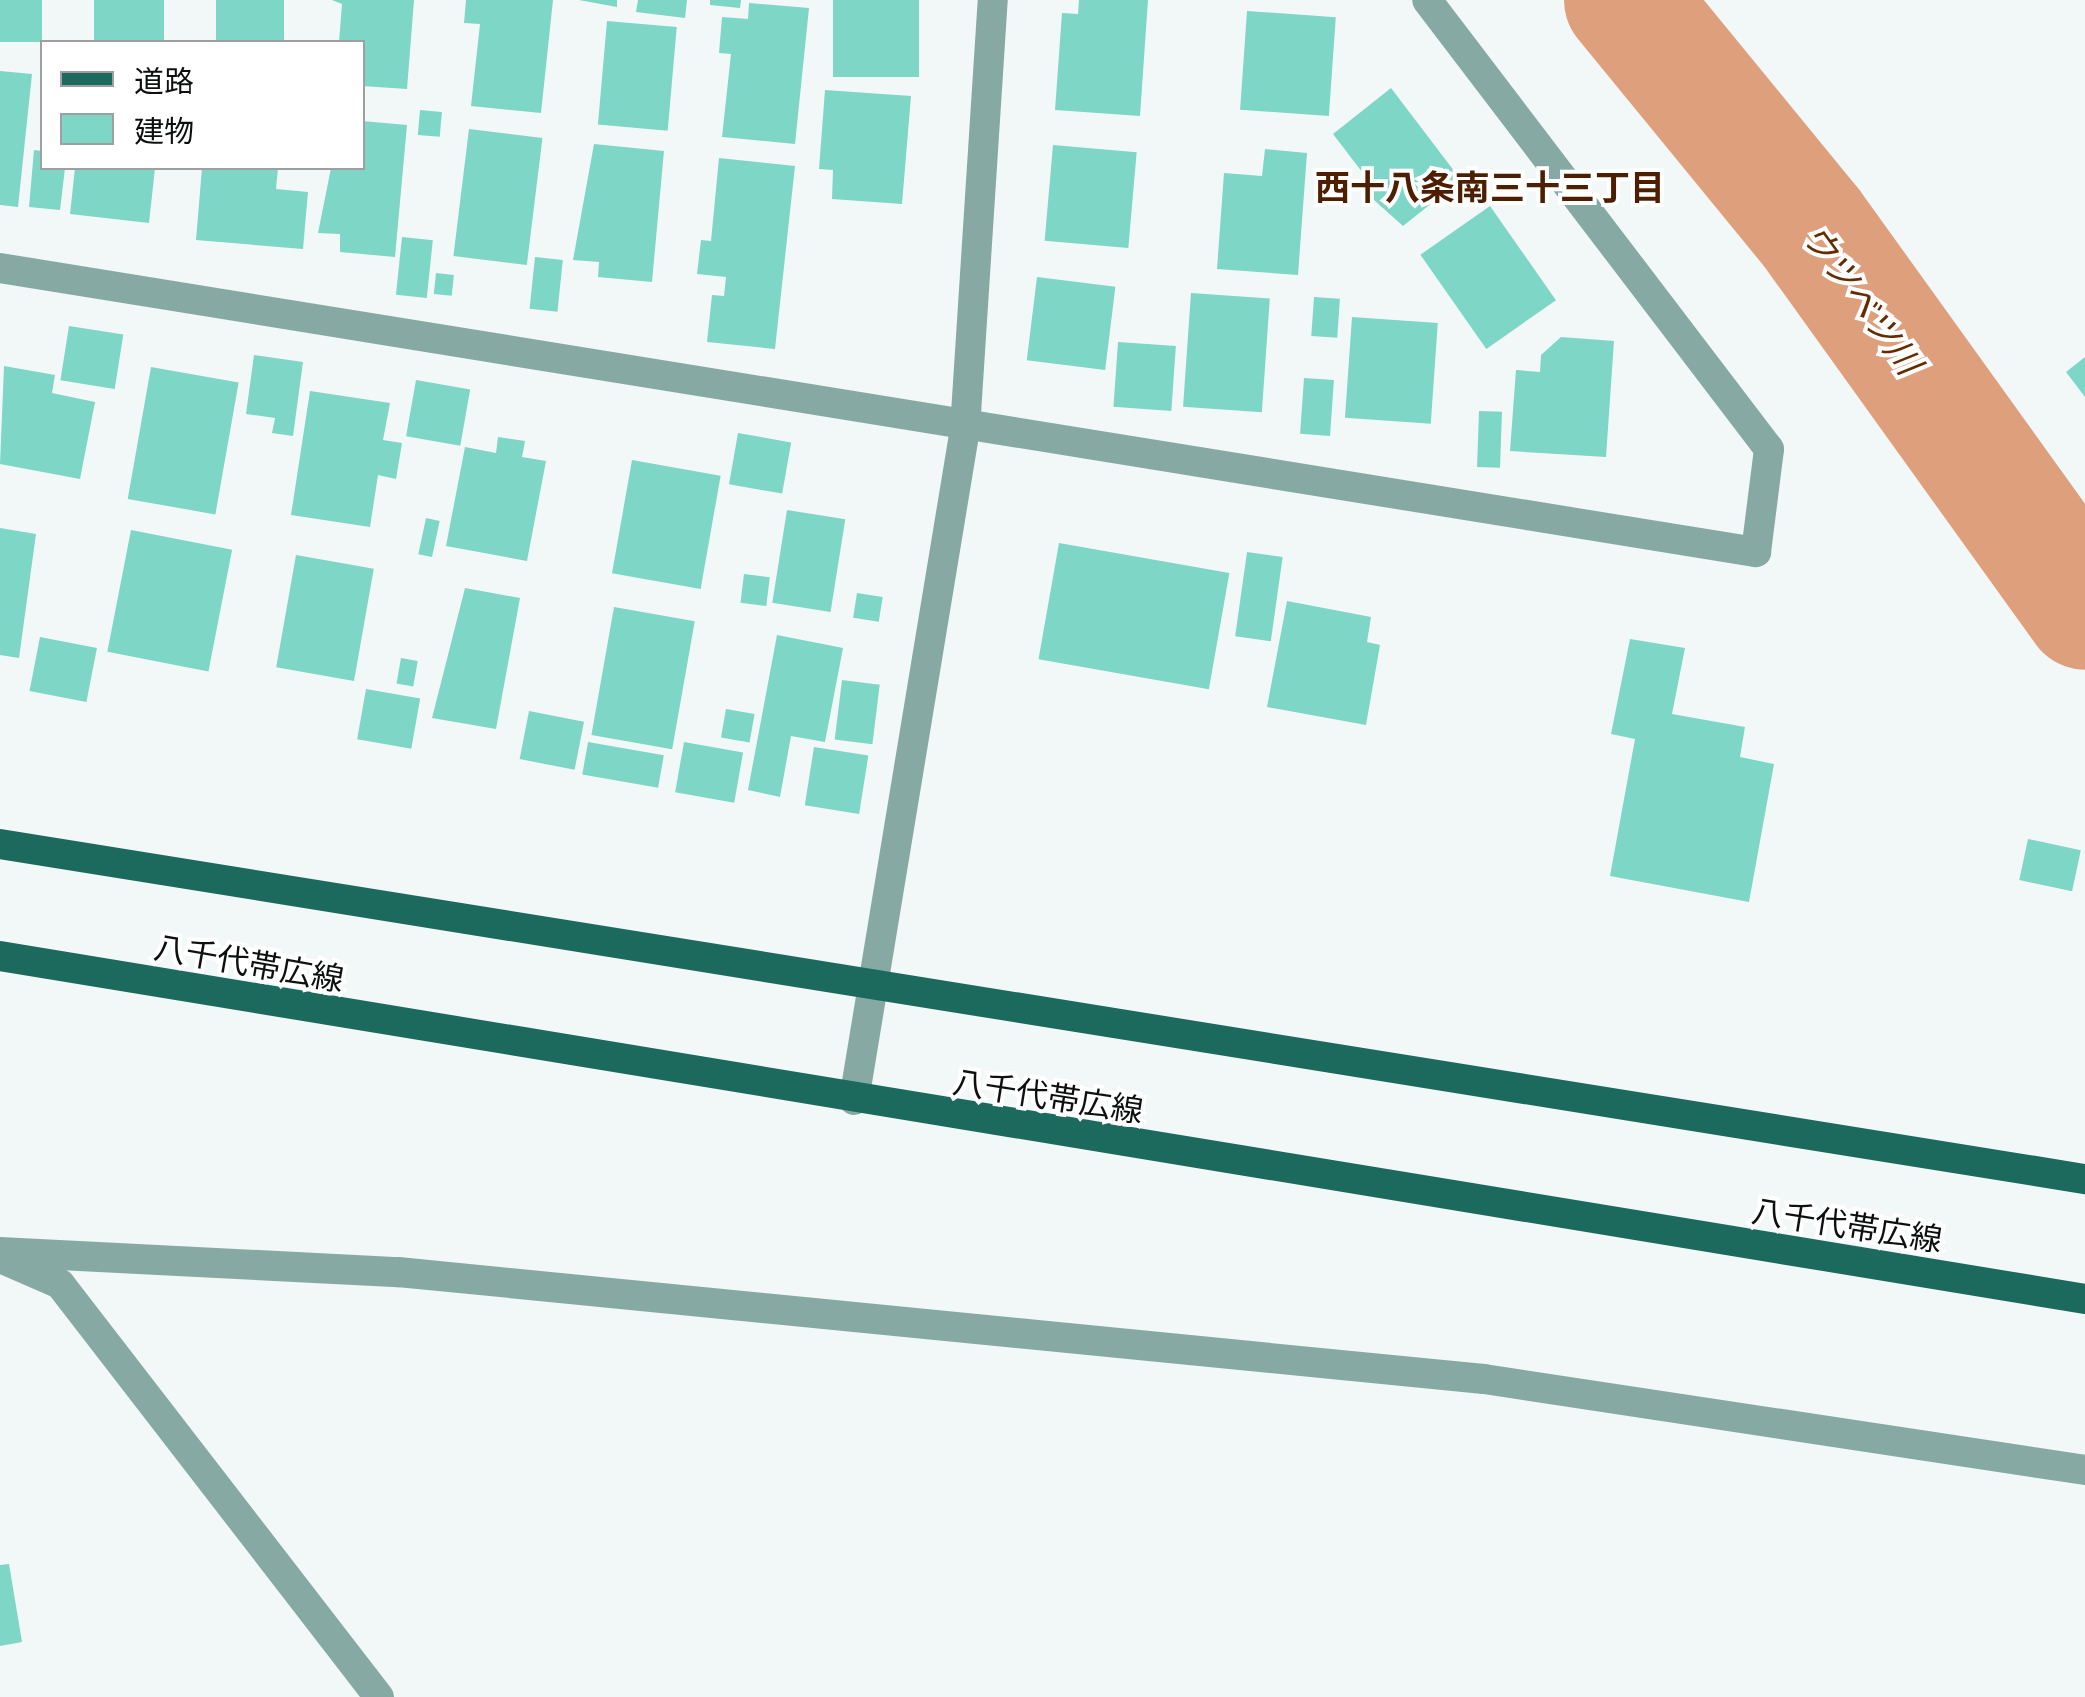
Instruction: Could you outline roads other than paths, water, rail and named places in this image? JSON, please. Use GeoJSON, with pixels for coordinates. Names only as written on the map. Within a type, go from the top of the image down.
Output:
{"type":"FeatureCollection","features":[{"type":"Feature","properties":{"kind":"main road"},"geometry":{"type":"LineString","coordinates":[[0,844],[2085,1179]]}},
{"type":"Feature","properties":{"kind":"main road","name":"八千代帯広線"},"geometry":{"type":"LineString","coordinates":[[0,956],[854,1100],[2085,1298]]}},
{"type":"Feature","properties":{"kind":"street"},"geometry":{"type":"LineString","coordinates":[[854,1100],[966,429],[993,0]]}},
{"type":"Feature","properties":{"kind":"street"},"geometry":{"type":"LineString","coordinates":[[0,268],[966,429],[1756,552],[1769,449],[1427,0]]}},
{"type":"Feature","properties":{"kind":"street"},"geometry":{"type":"LineString","coordinates":[[0,1254],[398,1272],[1484,1378],[2085,1470]]}},
{"type":"Feature","properties":{"kind":"street"},"geometry":{"type":"LineString","coordinates":[[0,1254],[60,1284],[379,1697]]}},
{"type":"Feature","properties":{"kind":"waterway","name":"ウツベツ川"},"geometry":{"type":"LineString","coordinates":[[1625,0],[1811,227],[2085,609]]}},
{"type":"Feature","properties":{"kind":"district","name":"西十八条南三十三丁目"},"geometry":{"type":"Point","coordinates":[1490,187]}}]}
